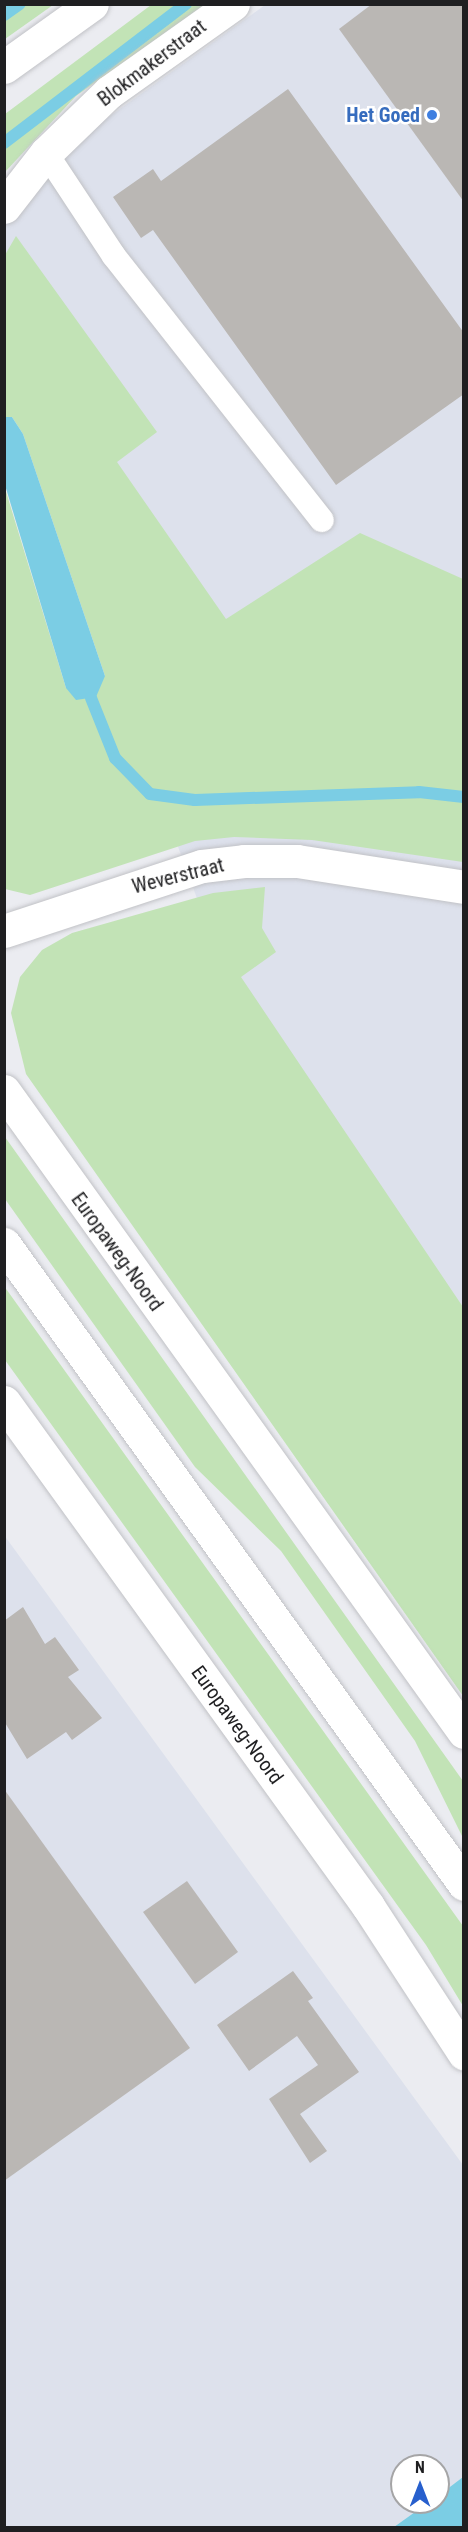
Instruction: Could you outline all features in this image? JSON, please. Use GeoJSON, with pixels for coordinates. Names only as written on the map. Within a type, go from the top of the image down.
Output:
{"type":"FeatureCollection","features":[{"type":"Feature","properties":{"kind":"street"},"geometry":{"type":"LineString","coordinates":[[4,67],[92,4]]}},
{"type":"Feature","properties":{"kind":"street","name":"Blokmakerstraat"},"geometry":{"type":"LineString","coordinates":[[4,207],[46,153],[109,92],[233,4]]}},
{"type":"Feature","properties":{"kind":"street","name":"Weverstraat"},"geometry":{"type":"LineString","coordinates":[[4,931],[202,866],[244,861],[297,861],[464,887]]}},
{"type":"Feature","properties":{"kind":"street","name":"Europaweg-Noord"},"geometry":{"type":"LineString","coordinates":[[4,1091],[464,1732]]}},
{"type":"Feature","properties":{"kind":"street"},"geometry":{"type":"LineString","coordinates":[[4,1244],[464,1884]]}},
{"type":"Feature","properties":{"kind":"street","name":"Europaweg-Noord"},"geometry":{"type":"LineString","coordinates":[[4,1402],[368,1906],[464,2053]]}},
{"type":"Feature","properties":{"kind":"lane"},"geometry":{"type":"LineString","coordinates":[[46,153],[114,255],[322,520]]}},
{"type":"Feature","properties":{"kind":"shaded area"},"geometry":{"type":"Polygon","coordinates":[[[265,5],[463,5],[463,1383],[288,1147],[5,374],[5,226],[78,139],[265,5]]]}},
{"type":"Feature","properties":{"kind":"shaded area"},"geometry":{"type":"Polygon","coordinates":[[[4,1535],[463,2165],[463,2477],[450,2487],[450,2454],[390,2454],[390,2514],[412,2514],[394,2527],[5,2527],[4,1535]]]}},
{"type":"Feature","properties":{"kind":"green space"},"geometry":{"type":"Polygon","coordinates":[[[5,4],[53,4],[53,5],[5,39],[5,4]]]}},
{"type":"Feature","properties":{"kind":"green space"},"geometry":{"type":"Polygon","coordinates":[[[151,5],[204,5],[76,96],[5,172],[5,114],[151,5]]]}},
{"type":"Feature","properties":{"kind":"green space"},"geometry":{"type":"Polygon","coordinates":[[[16,236],[157,432],[117,462],[226,619],[360,533],[463,579],[463,862],[312,840],[234,837],[195,841],[30,895],[5,889],[4,485],[66,688],[105,676],[23,434],[12,417],[5,417],[5,255],[16,236]]]}},
{"type":"Feature","properties":{"kind":"green space"},"geometry":{"type":"Polygon","coordinates":[[[265,887],[262,928],[276,952],[241,977],[463,1307],[463,1696],[26,1074],[11,1013],[20,977],[42,950],[72,933],[213,893],[265,887]]]}},
{"type":"Feature","properties":{"kind":"green space"},"geometry":{"type":"Polygon","coordinates":[[[5,1137],[463,1781],[463,1838],[415,1741],[281,1551],[195,1467],[5,1199],[5,1137]]]}},
{"type":"Feature","properties":{"kind":"green space"},"geometry":{"type":"Polygon","coordinates":[[[4,1286],[463,1926],[463,2006],[426,1945],[5,1360],[4,1286]]]}},
{"type":"Feature","properties":{"kind":"water"},"geometry":{"type":"Polygon","coordinates":[[[4,417],[12,417],[23,434],[105,676],[96,697],[76,700],[66,688],[5,485],[4,417]]]}},
{"type":"Feature","properties":{"kind":"water"},"geometry":{"type":"Polygon","coordinates":[[[463,2477],[463,2527],[394,2527],[412,2514],[450,2514],[450,2487],[463,2477]]]}},
{"type":"Feature","properties":{"kind":"building","name":"Het Goed"},"geometry":{"type":"Polygon","coordinates":[[[372,4],[464,4],[464,202],[339,29],[372,4]]]}},
{"type":"Feature","properties":{"kind":"building"},"geometry":{"type":"Polygon","coordinates":[[[288,89],[464,333],[464,394],[336,485],[153,230],[141,238],[113,197],[153,169],[161,181],[288,89]]]}},
{"type":"Feature","properties":{"kind":"building"},"geometry":{"type":"Polygon","coordinates":[[[23,1607],[45,1644],[55,1637],[79,1670],[68,1677],[102,1718],[72,1740],[66,1732],[27,1759],[4,1721],[4,1621],[23,1607]]]}},
{"type":"Feature","properties":{"kind":"building"},"geometry":{"type":"Polygon","coordinates":[[[4,1789],[190,2048],[4,2181],[4,1789]]]}},
{"type":"Feature","properties":{"kind":"building"},"geometry":{"type":"Polygon","coordinates":[[[187,1881],[238,1952],[195,1984],[143,1912],[187,1881]]]}},
{"type":"Feature","properties":{"kind":"building"},"geometry":{"type":"Polygon","coordinates":[[[293,1971],[313,1998],[308,2001],[359,2072],[300,2114],[327,2151],[310,2163],[269,2099],[318,2065],[297,2036],[249,2071],[217,2025],[293,1971]]]}},
{"type":"Feature","properties":{"kind":"waterway"},"geometry":{"type":"LineString","coordinates":[[4,15],[20,4]]}},
{"type":"Feature","properties":{"kind":"waterway"},"geometry":{"type":"LineString","coordinates":[[4,143],[186,4]]}},
{"type":"Feature","properties":{"kind":"waterway"},"geometry":{"type":"LineString","coordinates":[[91,698],[115,758],[150,794],[195,800],[419,792],[464,797]]}},
{"type":"Feature","properties":{"kind":"place","name":"Het Goed"},"geometry":{"type":"Point","coordinates":[432,115]}}]}
